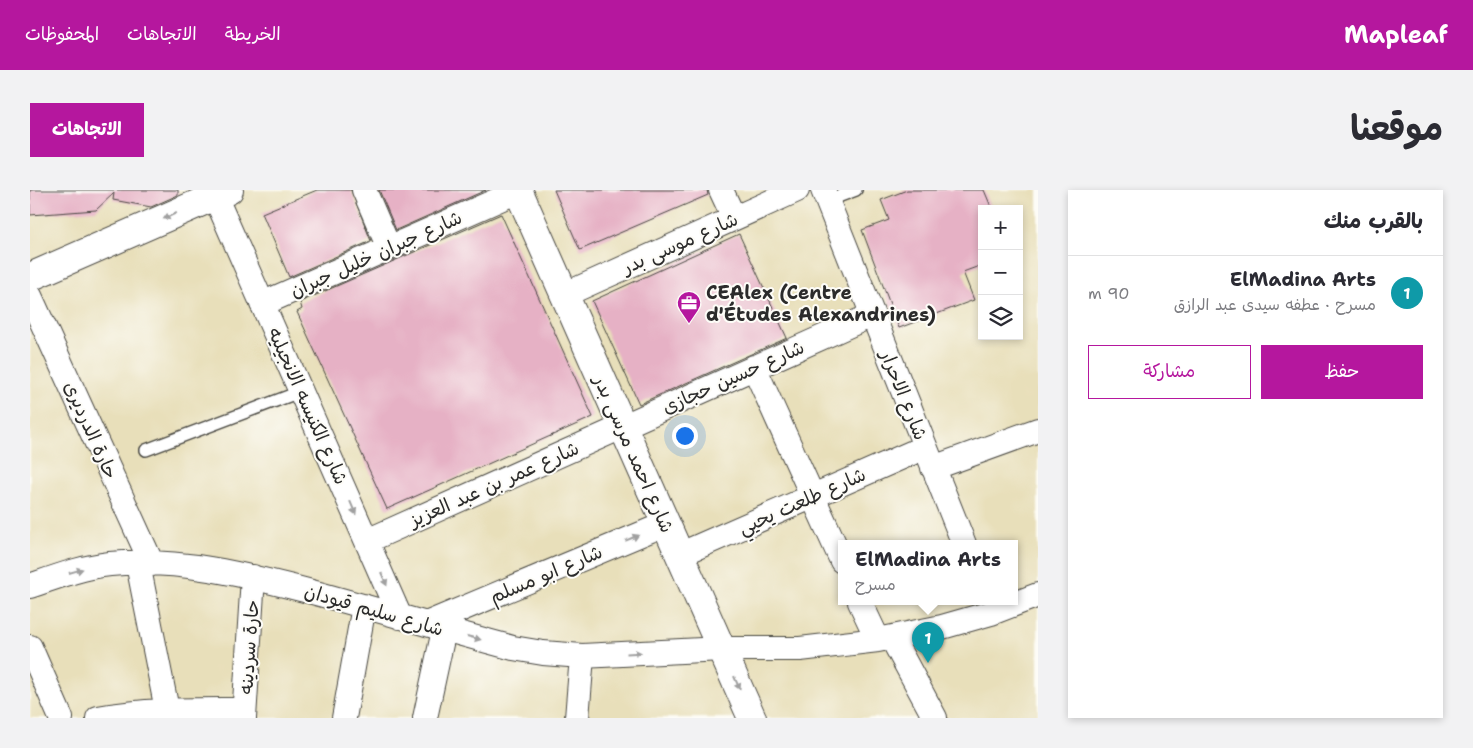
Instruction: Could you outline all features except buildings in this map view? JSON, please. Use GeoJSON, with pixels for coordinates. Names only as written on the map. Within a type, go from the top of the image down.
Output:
{"type":"FeatureCollection","features":[{"type":"Feature","properties":{"kind":"street"},"geometry":{"type":"LineString","coordinates":[[364,190],[389,248]]}},
{"type":"Feature","properties":{"kind":"street"},"geometry":{"type":"LineString","coordinates":[[721,190],[734,218]]}},
{"type":"Feature","properties":{"kind":"street","name":"شارع موسى بدر"},"geometry":{"type":"LineString","coordinates":[[564,295],[797,190]]}},
{"type":"Feature","properties":{"kind":"street","name":"شارع جبران خليل جبران"},"geometry":{"type":"LineString","coordinates":[[262,304],[518,191]]}},
{"type":"Feature","properties":{"kind":"street","name":"شارع احمد مرسى بدر"},"geometry":{"type":"LineString","coordinates":[[518,191],[752,718]]}},
{"type":"Feature","properties":{"kind":"street"},"geometry":{"type":"LineString","coordinates":[[30,277],[216,192]]}},
{"type":"Feature","properties":{"kind":"street","name":"شارع الكنيسه الانجيليه"},"geometry":{"type":"LineString","coordinates":[[216,192],[262,304],[400,616]]}},
{"type":"Feature","properties":{"kind":"street","name":"شارع الاحرار"},"geometry":{"type":"LineString","coordinates":[[825,195],[962,540]]}},
{"type":"Feature","properties":{"kind":"street","name":"حارة الدرديرى"},"geometry":{"type":"LineString","coordinates":[[30,296],[145,564],[167,710]]}},
{"type":"Feature","properties":{"kind":"street","name":"شارع حسين حجازى"},"geometry":{"type":"LineString","coordinates":[[622,426],[872,315]]}},
{"type":"Feature","properties":{"kind":"street"},"geometry":{"type":"LineString","coordinates":[[754,367],[838,552]]}},
{"type":"Feature","properties":{"kind":"street","name":"شارع عمر بن عبد العزيز"},"geometry":{"type":"LineString","coordinates":[[367,541],[622,426]]}},
{"type":"Feature","properties":{"kind":"street","name":"شارع طلعت يحيي"},"geometry":{"type":"LineString","coordinates":[[679,555],[812,497],[929,458],[1038,430]]}},
{"type":"Feature","properties":{"kind":"street","name":"شارع ابو مسلم"},"geometry":{"type":"LineString","coordinates":[[435,627],[665,524]]}},
{"type":"Feature","properties":{"kind":"street","name":"شارع سليم قيودان"},"geometry":{"type":"LineString","coordinates":[[30,586],[93,566],[145,564],[199,567],[253,577],[513,648],[543,654],[582,656],[722,649],[800,649],[885,639],[942,627],[989,607]]}},
{"type":"Feature","properties":{"kind":"street","name":"حارة سردينه"},"geometry":{"type":"LineString","coordinates":[[244,714],[253,577]]}},
{"type":"Feature","properties":{"kind":"street","name":"شارع سليم قيودان"},"geometry":{"type":"LineString","coordinates":[[1018,600],[1038,595]]}},
{"type":"Feature","properties":{"kind":"street"},"geometry":{"type":"LineString","coordinates":[[862,605],[935,718]]}},
{"type":"Feature","properties":{"kind":"street"},"geometry":{"type":"LineString","coordinates":[[344,718],[364,606]]}},
{"type":"Feature","properties":{"kind":"street"},"geometry":{"type":"LineString","coordinates":[[425,718],[435,627]]}},
{"type":"Feature","properties":{"kind":"street"},"geometry":{"type":"LineString","coordinates":[[30,647],[61,718]]}},
{"type":"Feature","properties":{"kind":"street"},"geometry":{"type":"LineString","coordinates":[[577,718],[582,656]]}},
{"type":"Feature","properties":{"kind":"street"},"geometry":{"type":"LineString","coordinates":[[98,718],[139,715],[167,710],[244,714]]}},
{"type":"Feature","properties":{"kind":"lane"},"geometry":{"type":"LineString","coordinates":[[825,195],[856,190]]}},
{"type":"Feature","properties":{"kind":"lane"},"geometry":{"type":"LineString","coordinates":[[146,450],[302,391]]}},
{"type":"Feature","properties":{"kind":"place","name":"CEAlex (Centre d'Études Alexandrines)"},"geometry":{"type":"Point","coordinates":[689,324]}},
{"type":"Feature","properties":{"kind":"place","name":"ElMadina Arts"},"geometry":{"type":"Point","coordinates":[928,663]}}]}
